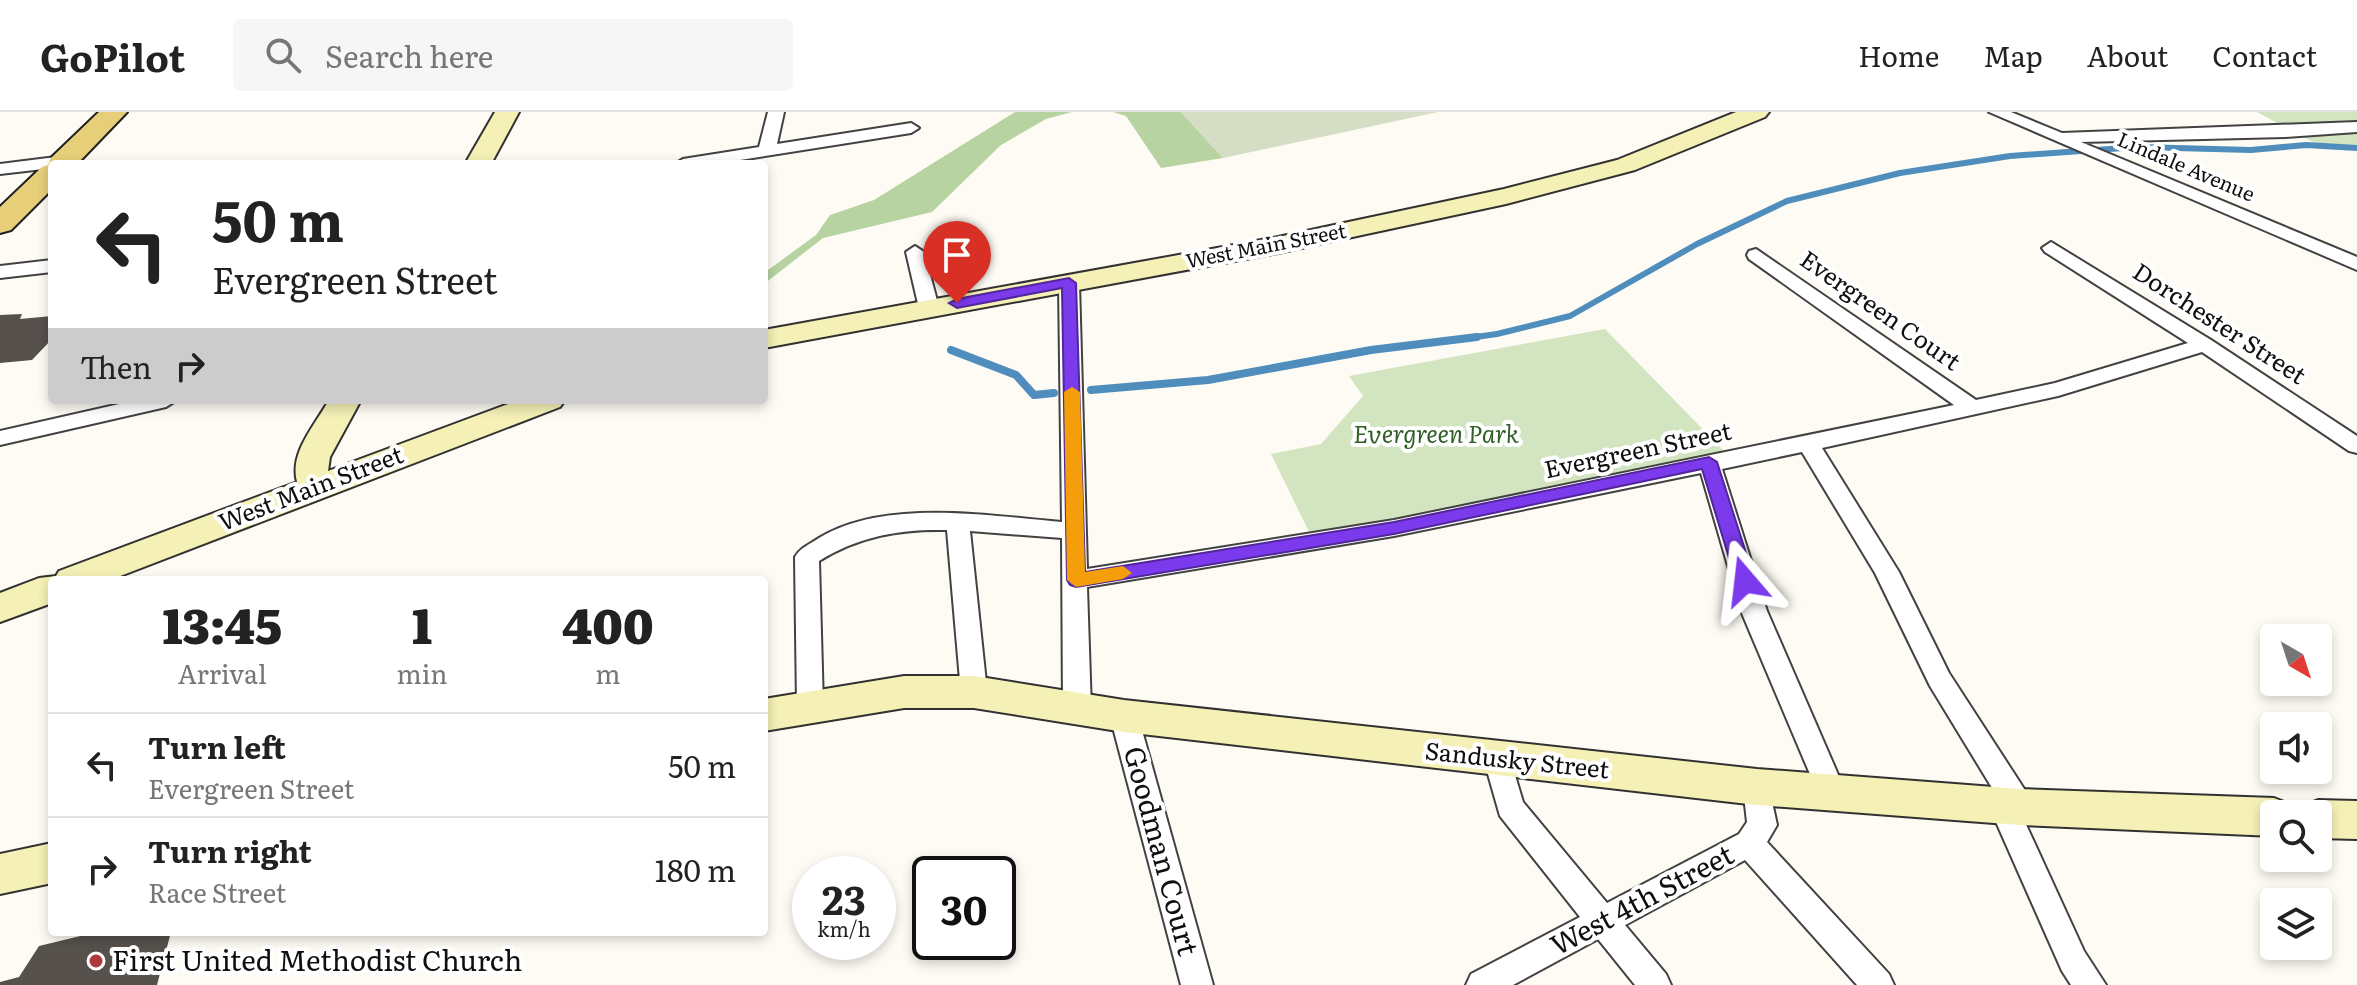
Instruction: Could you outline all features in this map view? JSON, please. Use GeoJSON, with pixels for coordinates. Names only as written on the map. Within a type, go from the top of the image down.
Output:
{"type":"FeatureCollection","features":[{"type":"Feature","properties":{"kind":"main road"},"geometry":{"type":"LineString","coordinates":[[65,160],[114,112]]}},
{"type":"Feature","properties":{"kind":"main road"},"geometry":{"type":"LineString","coordinates":[[0,224],[48,177]]}},
{"type":"Feature","properties":{"kind":"street"},"geometry":{"type":"LineString","coordinates":[[480,160],[507,112]]}},
{"type":"Feature","properties":{"kind":"street"},"geometry":{"type":"LineString","coordinates":[[767,150],[776,112]]}},
{"type":"Feature","properties":{"kind":"street","name":"West Main Street"},"geometry":{"type":"LineString","coordinates":[[768,338],[1315,238],[1506,196],[1626,165],[1757,112]]}},
{"type":"Feature","properties":{"kind":"street","name":"Lindale Avenue"},"geometry":{"type":"LineString","coordinates":[[1997,112],[2357,264]]}},
{"type":"Feature","properties":{"kind":"street"},"geometry":{"type":"LineString","coordinates":[[2065,140],[2093,134],[2285,132],[2357,127]]}},
{"type":"Feature","properties":{"kind":"street"},"geometry":{"type":"LineString","coordinates":[[707,160],[911,128]]}},
{"type":"Feature","properties":{"kind":"street"},"geometry":{"type":"LineString","coordinates":[[0,169],[48,167]]}},
{"type":"Feature","properties":{"kind":"street","name":"Dorchester Street"},"geometry":{"type":"LineString","coordinates":[[2051,248],[2204,344],[2357,446]]}},
{"type":"Feature","properties":{"kind":"street"},"geometry":{"type":"LineString","coordinates":[[915,252],[929,308]]}},
{"type":"Feature","properties":{"kind":"street","name":"Evergreen Court"},"geometry":{"type":"LineString","coordinates":[[1756,255],[1974,409]]}},
{"type":"Feature","properties":{"kind":"street"},"geometry":{"type":"LineString","coordinates":[[0,272],[48,266]]}},
{"type":"Feature","properties":{"kind":"street"},"geometry":{"type":"LineString","coordinates":[[1069,283],[1077,710]]}},
{"type":"Feature","properties":{"kind":"street","name":"Evergreen Street"},"geometry":{"type":"LineString","coordinates":[[1076,580],[1394,528],[1808,444],[2106,377],[2204,344]]}},
{"type":"Feature","properties":{"kind":"street"},"geometry":{"type":"LineString","coordinates":[[0,438],[149,404]]}},
{"type":"Feature","properties":{"kind":"street"},"geometry":{"type":"LineString","coordinates":[[315,487],[310,468],[313,457],[343,404]]}},
{"type":"Feature","properties":{"kind":"street","name":"West Main Street"},"geometry":{"type":"LineString","coordinates":[[82,576],[538,404]]}},
{"type":"Feature","properties":{"kind":"street"},"geometry":{"type":"LineString","coordinates":[[1808,444],[1887,572],[1939,679],[2011,806],[2073,961],[2090,985]]}},
{"type":"Feature","properties":{"kind":"street"},"geometry":{"type":"LineString","coordinates":[[1709,462],[1754,611],[1832,793]]}},
{"type":"Feature","properties":{"kind":"street"},"geometry":{"type":"LineString","coordinates":[[810,706],[807,557],[834,538],[903,523],[1075,531]]}},
{"type":"Feature","properties":{"kind":"street"},"geometry":{"type":"LineString","coordinates":[[958,524],[974,692]]}},
{"type":"Feature","properties":{"kind":"street"},"geometry":{"type":"LineString","coordinates":[[0,608],[48,590]]}},
{"type":"Feature","properties":{"kind":"street","name":"Sandusky Street"},"geometry":{"type":"LineString","coordinates":[[768,714],[904,692],[974,692],[1124,716],[1757,787],[2011,806],[2260,816]]}},
{"type":"Feature","properties":{"kind":"street","name":"Goodman Court"},"geometry":{"type":"LineString","coordinates":[[1124,716],[1197,985]]}},
{"type":"Feature","properties":{"kind":"street"},"geometry":{"type":"LineString","coordinates":[[1498,760],[1510,807],[1655,985]]}},
{"type":"Feature","properties":{"kind":"street","name":"West 4th Street"},"geometry":{"type":"LineString","coordinates":[[1482,985],[1749,843],[1762,825],[1757,787]]}},
{"type":"Feature","properties":{"kind":"street"},"geometry":{"type":"LineString","coordinates":[[2332,819],[2357,820]]}},
{"type":"Feature","properties":{"kind":"street"},"geometry":{"type":"LineString","coordinates":[[1749,843],[1878,985]]}},
{"type":"Feature","properties":{"kind":"street"},"geometry":{"type":"LineString","coordinates":[[0,874],[48,864]]}},
{"type":"Feature","properties":{"kind":"green space"},"geometry":{"type":"Polygon","coordinates":[[[1015,112],[1072,112],[1046,119],[1001,145],[932,212],[823,238],[768,281],[768,270],[816,235],[830,215],[874,200],[1015,112]]]}},
{"type":"Feature","properties":{"kind":"green space"},"geometry":{"type":"Polygon","coordinates":[[[1113,112],[1181,112],[1223,158],[1161,168],[1126,116],[1113,112]]]}},
{"type":"Feature","properties":{"kind":"green space"},"geometry":{"type":"Polygon","coordinates":[[[1181,112],[1438,112],[1223,158],[1181,112]]]}},
{"type":"Feature","properties":{"kind":"green space"},"geometry":{"type":"Polygon","coordinates":[[[2257,112],[2357,112],[2357,148],[2322,147],[2257,112]]]}},
{"type":"Feature","properties":{"kind":"green space","name":"Evergreen Park"},"geometry":{"type":"Polygon","coordinates":[[[1605,329],[1725,452],[1312,538],[1271,454],[1321,444],[1363,396],[1349,376],[1605,329]]]}},
{"type":"Feature","properties":{"kind":"building"},"geometry":{"type":"Polygon","coordinates":[[[22,314],[20,319],[48,316],[48,343],[32,360],[0,363],[0,315],[22,314]]]}},
{"type":"Feature","properties":{"kind":"building","name":"First United Methodist Church"},"geometry":{"type":"Polygon","coordinates":[[[80,936],[170,936],[157,985],[0,985],[0,982],[19,977],[39,946],[80,936]]]}},
{"type":"Feature","properties":{"kind":"waterway"},"geometry":{"type":"LineString","coordinates":[[1463,339],[1497,334],[1570,316],[1697,244],[1787,201],[1900,173],[2010,156],[2138,147],[2251,150],[2306,145],[2357,148]]}},
{"type":"Feature","properties":{"kind":"waterway"},"geometry":{"type":"LineString","coordinates":[[1463,339],[1477,337]]}},
{"type":"Feature","properties":{"kind":"waterway"},"geometry":{"type":"LineString","coordinates":[[1091,390],[1208,380],[1371,350],[1463,339]]}},
{"type":"Feature","properties":{"kind":"waterway"},"geometry":{"type":"LineString","coordinates":[[951,350],[1016,375],[1034,395],[1054,393]]}},
{"type":"Feature","properties":{"kind":"slow traffic"},"geometry":{"type":"LineString","coordinates":[[1072,392],[1076,580],[1123,573]]}},
{"type":"Feature","properties":{"kind":"place","name":"First United Methodist Church"},"geometry":{"type":"Point","coordinates":[96,961]}},
{"type":"Feature","properties":{"kind":"route"},"geometry":{"type":"LineString","coordinates":[[957,303],[1069,283],[1076,580],[1394,528],[1709,462],[1745,581]]}}]}
